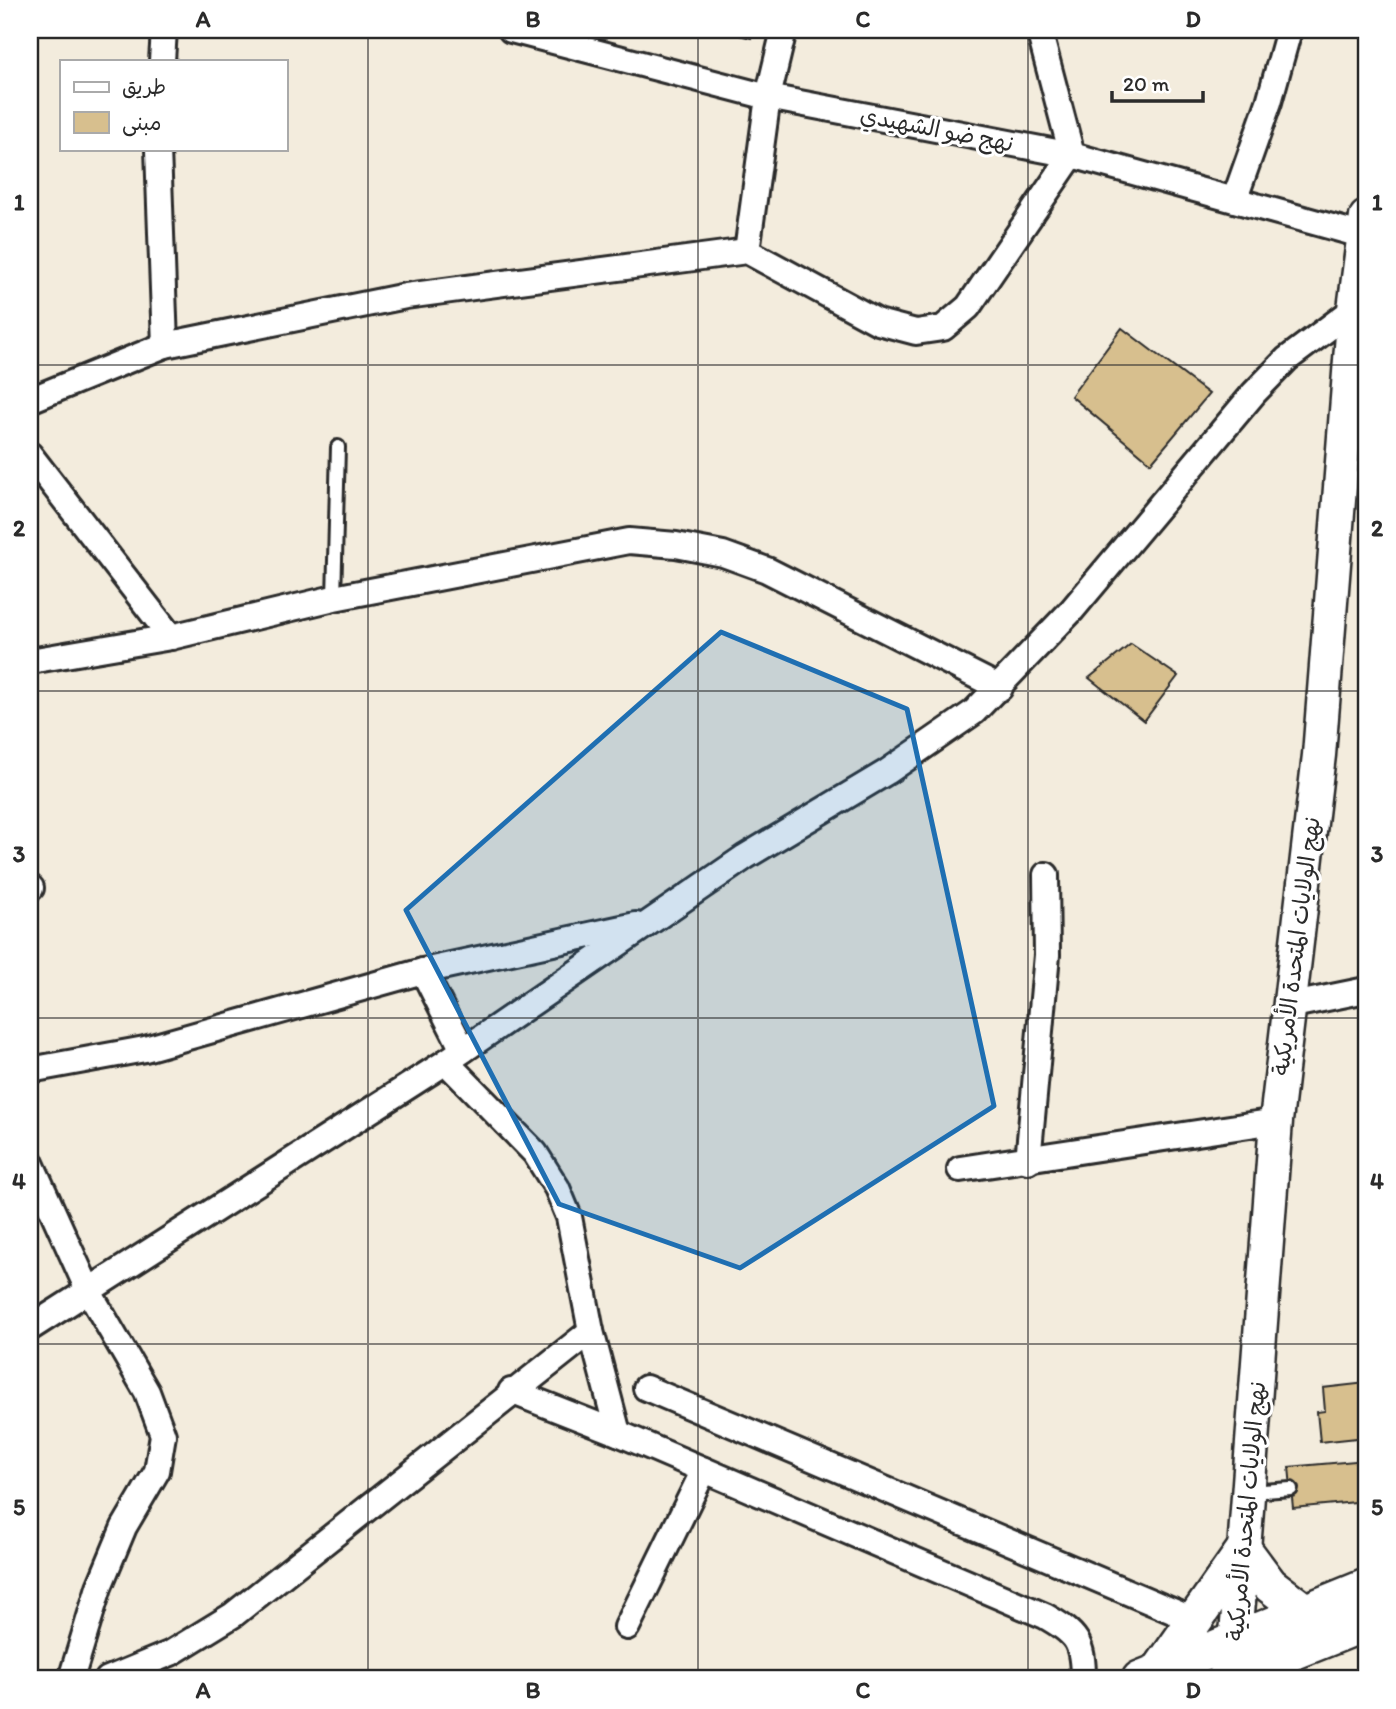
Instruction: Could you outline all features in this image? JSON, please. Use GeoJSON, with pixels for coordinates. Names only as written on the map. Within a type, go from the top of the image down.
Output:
{"type":"FeatureCollection","features":[{"type":"Feature","properties":{"kind":"main road"},"geometry":{"type":"LineString","coordinates":[[1150,1675],[1196,1621],[1244,1550],[1270,1585],[1304,1611]]}},
{"type":"Feature","properties":{"kind":"main road"},"geometry":{"type":"LineString","coordinates":[[1150,1675],[1366,1587]]}},
{"type":"Feature","properties":{"kind":"main road"},"geometry":{"type":"LineString","coordinates":[[1228,1678],[1366,1623]]}},
{"type":"Feature","properties":{"kind":"street"},"geometry":{"type":"LineString","coordinates":[[162,60],[164,30]]}},
{"type":"Feature","properties":{"kind":"street","name":"نهج ضو الشهيدي"},"geometry":{"type":"LineString","coordinates":[[511,30],[768,97],[1072,155],[1235,198],[1364,226]]}},
{"type":"Feature","properties":{"kind":"street"},"geometry":{"type":"LineString","coordinates":[[747,251],[768,97],[784,30]]}},
{"type":"Feature","properties":{"kind":"street"},"geometry":{"type":"LineString","coordinates":[[30,400],[165,345],[406,296],[747,251],[878,322],[916,332],[943,328],[968,307],[1072,155],[1039,30]]}},
{"type":"Feature","properties":{"kind":"street"},"geometry":{"type":"LineString","coordinates":[[1235,198],[1269,102],[1289,30]]}},
{"type":"Feature","properties":{"kind":"street"},"geometry":{"type":"LineString","coordinates":[[158,150],[165,345]]}},
{"type":"Feature","properties":{"kind":"street","name":"نهج الولايات المتحدة الأمريكية"},"geometry":{"type":"LineString","coordinates":[[1228,1678],[1244,1550],[1276,1121],[1319,755],[1354,309],[1364,226]]}},
{"type":"Feature","properties":{"kind":"street"},"geometry":{"type":"LineString","coordinates":[[30,1328],[455,1056],[745,857],[897,765],[974,712],[1000,688],[1072,610],[1254,393],[1287,359],[1354,309]]}},
{"type":"Feature","properties":{"kind":"street"},"geometry":{"type":"LineString","coordinates":[[30,455],[171,637]]}},
{"type":"Feature","properties":{"kind":"street"},"geometry":{"type":"LineString","coordinates":[[30,661],[171,637],[334,598],[629,541],[676,545],[723,555],[767,570],[1000,688]]}},
{"type":"Feature","properties":{"kind":"street"},"geometry":{"type":"LineString","coordinates":[[1028,1161],[1047,955],[1046,875]]}},
{"type":"Feature","properties":{"kind":"street"},"geometry":{"type":"LineString","coordinates":[[30,1070],[145,1049],[423,971],[647,923]]}},
{"type":"Feature","properties":{"kind":"street"},"geometry":{"type":"LineString","coordinates":[[423,971],[455,1056],[535,1153],[557,1188],[569,1217],[591,1331],[618,1433]]}},
{"type":"Feature","properties":{"kind":"street"},"geometry":{"type":"LineString","coordinates":[[1288,1006],[1366,990]]}},
{"type":"Feature","properties":{"kind":"street"},"geometry":{"type":"LineString","coordinates":[[960,1169],[1028,1161],[1276,1121]]}},
{"type":"Feature","properties":{"kind":"street"},"geometry":{"type":"LineString","coordinates":[[30,1161],[89,1292],[147,1392],[163,1435],[157,1471],[124,1527],[99,1587],[71,1679]]}},
{"type":"Feature","properties":{"kind":"street"},"geometry":{"type":"LineString","coordinates":[[108,1679],[171,1653],[233,1615],[511,1391],[591,1331]]}},
{"type":"Feature","properties":{"kind":"street"},"geometry":{"type":"LineString","coordinates":[[646,1388],[1196,1621]]}},
{"type":"Feature","properties":{"kind":"street"},"geometry":{"type":"LineString","coordinates":[[511,1391],[704,1469],[1045,1616],[1070,1630],[1081,1647],[1083,1679]]}},
{"type":"Feature","properties":{"kind":"street"},"geometry":{"type":"LineString","coordinates":[[627,1627],[704,1469]]}},
{"type":"Feature","properties":{"kind":"lane"},"geometry":{"type":"LineString","coordinates":[[334,598],[338,447]]}},
{"type":"Feature","properties":{"kind":"lane"},"geometry":{"type":"LineString","coordinates":[[1248,1493],[1291,1489]]}},
{"type":"Feature","properties":{"kind":"highlighted area"},"geometry":{"type":"Polygon","coordinates":[[[721,632],[907,709],[994,1106],[740,1268],[559,1204],[406,910],[721,632]]]}},
{"type":"Feature","properties":{"kind":"building"},"geometry":{"type":"Polygon","coordinates":[[[639,30],[663,30],[662,34],[639,30]]]}},
{"type":"Feature","properties":{"kind":"building"},"geometry":{"type":"Polygon","coordinates":[[[720,30],[754,30],[751,38],[720,30]]]}},
{"type":"Feature","properties":{"kind":"building"},"geometry":{"type":"Polygon","coordinates":[[[1122,328],[1209,394],[1151,463],[1071,396],[1122,328]]]}},
{"type":"Feature","properties":{"kind":"building"},"geometry":{"type":"Polygon","coordinates":[[[1131,644],[1178,676],[1144,721],[1089,678],[1131,644]]]}},
{"type":"Feature","properties":{"kind":"building"},"geometry":{"type":"Polygon","coordinates":[[[1366,1383],[1366,1437],[1320,1442],[1317,1412],[1325,1411],[1323,1388],[1366,1383]]]}},
{"type":"Feature","properties":{"kind":"building"},"geometry":{"type":"Polygon","coordinates":[[[1366,1460],[1366,1501],[1293,1508],[1289,1467],[1366,1460]]]}}]}
